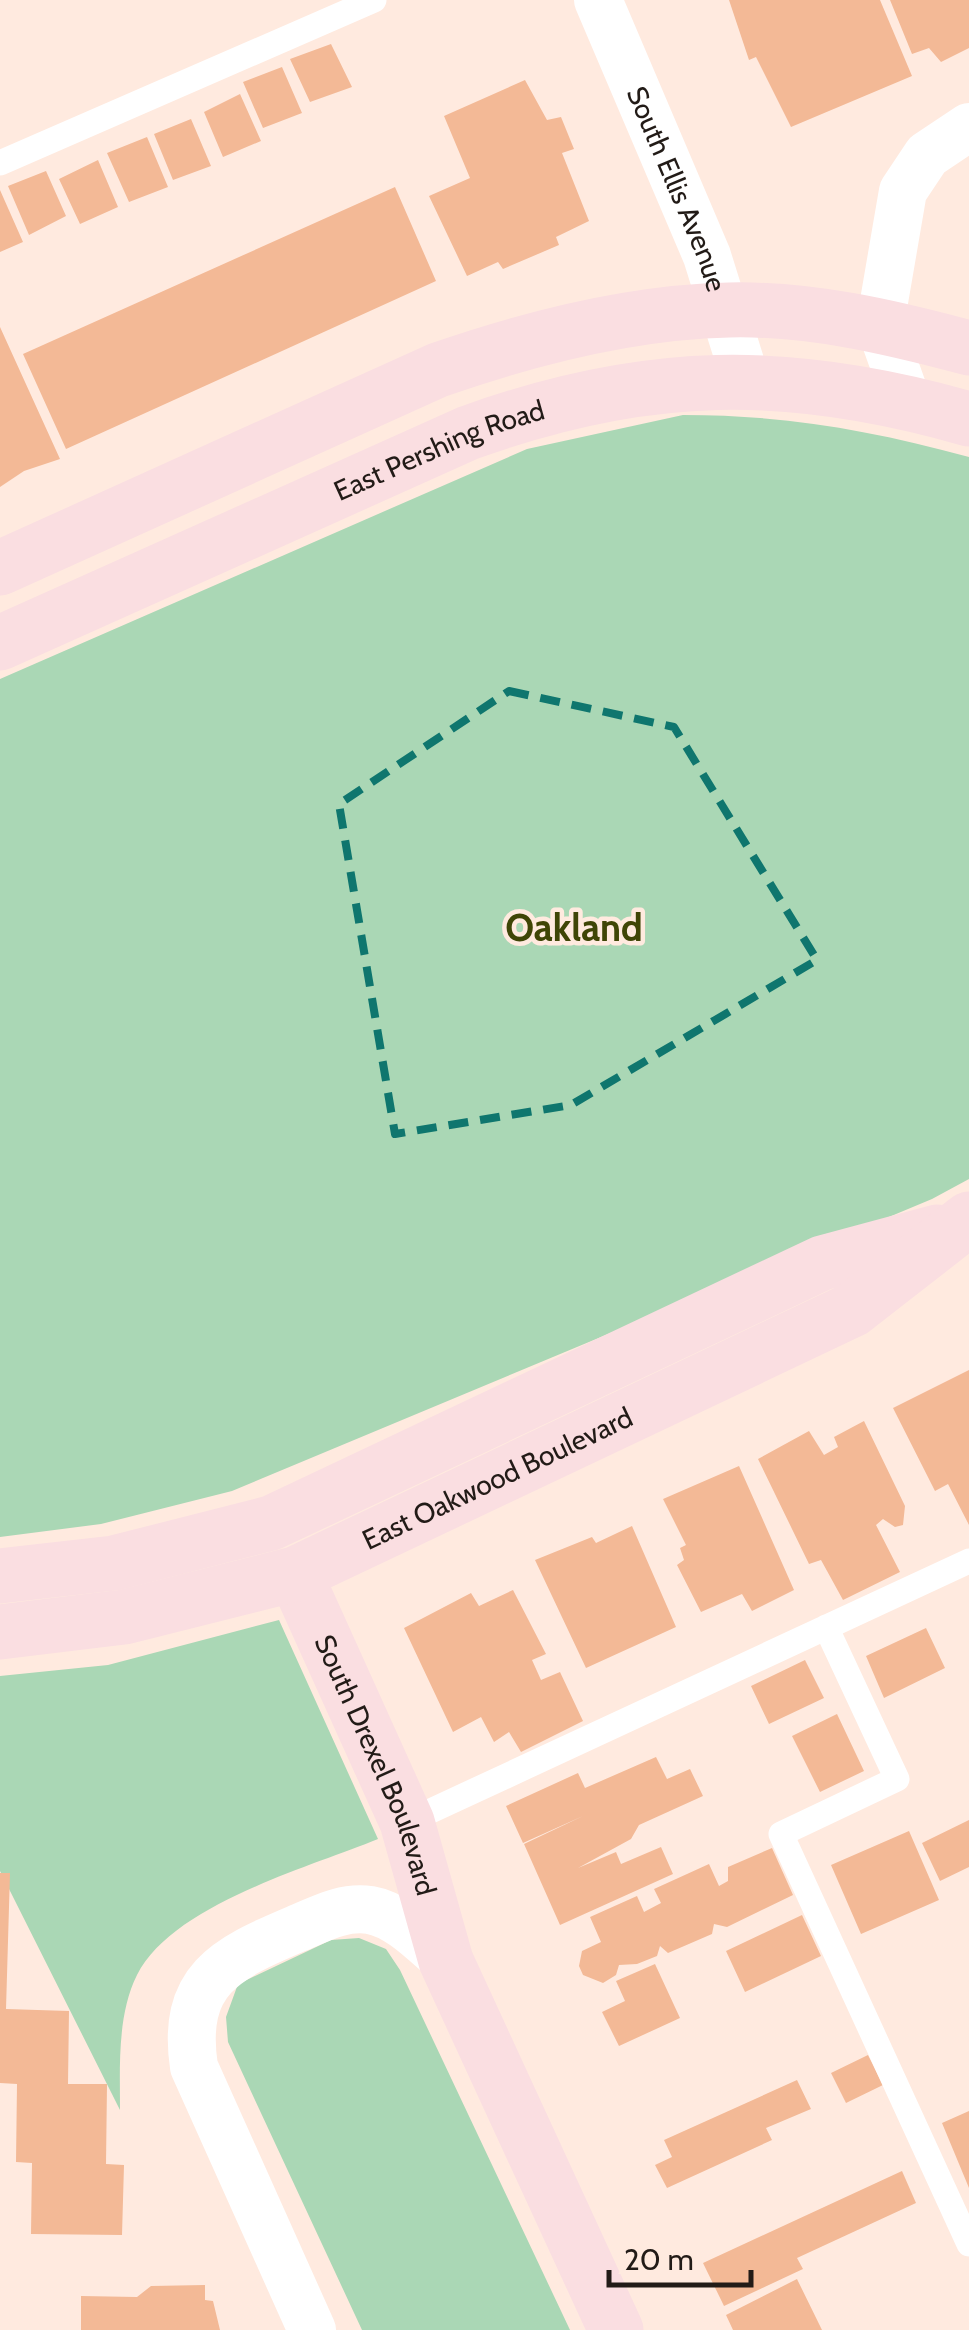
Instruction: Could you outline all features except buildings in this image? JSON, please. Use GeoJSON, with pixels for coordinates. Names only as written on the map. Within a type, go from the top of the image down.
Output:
{"type":"FeatureCollection","features":[{"type":"Feature","properties":{"kind":"street","name":"South Ellis Avenue"},"geometry":{"type":"LineString","coordinates":[[598,0],[728,310],[746,382]]}},
{"type":"Feature","properties":{"kind":"street"},"geometry":{"type":"LineString","coordinates":[[908,401],[880,324],[903,191],[927,155],[969,127]]}},
{"type":"Feature","properties":{"kind":"street"},"geometry":{"type":"LineString","coordinates":[[0,568],[457,364],[611,323],[728,310],[880,324],[969,348]]}},
{"type":"Feature","properties":{"kind":"street","name":"East Pershing Road"},"geometry":{"type":"LineString","coordinates":[[0,643],[468,433],[519,414],[612,391],[690,381],[825,387],[908,401],[969,419]]}},
{"type":"Feature","properties":{"kind":"street","name":"East Oakwood Boulevard"},"geometry":{"type":"LineString","coordinates":[[0,1632],[124,1617],[295,1574],[852,1310],[962,1223]]}},
{"type":"Feature","properties":{"kind":"street","name":"East Oakwood Boulevard"},"geometry":{"type":"LineString","coordinates":[[0,1576],[114,1564],[271,1523],[822,1263],[962,1223]]}},
{"type":"Feature","properties":{"kind":"street","name":"South Drexel Boulevard"},"geometry":{"type":"LineString","coordinates":[[295,1574],[407,1822],[446,1961],[616,2330]]}},
{"type":"Feature","properties":{"kind":"street","name":"South Drexel Boulevard"},"geometry":{"type":"LineString","coordinates":[[312,2330],[194,2067],[189,2032],[201,1996],[226,1961],[339,1911],[372,1910],[402,1924],[446,1961]]}},
{"type":"Feature","properties":{"kind":"lane"},"geometry":{"type":"LineString","coordinates":[[0,164],[374,0]]}},
{"type":"Feature","properties":{"kind":"lane"},"geometry":{"type":"LineString","coordinates":[[407,1822],[969,1561]]}},
{"type":"Feature","properties":{"kind":"lane"},"geometry":{"type":"LineString","coordinates":[[826,1628],[897,1779],[781,1834],[969,2244]]}},
{"type":"Feature","properties":{"kind":"highlighted area"},"geometry":{"type":"Polygon","coordinates":[[[509,691],[674,727],[817,960],[571,1105],[395,1134],[339,804],[509,691]]]}},
{"type":"Feature","properties":{"kind":"green space"},"geometry":{"type":"Polygon","coordinates":[[[683,415],[827,426],[969,457],[969,1179],[932,1199],[232,1491],[101,1524],[0,1537],[0,679],[527,449],[683,415]]]}},
{"type":"Feature","properties":{"kind":"green space"},"geometry":{"type":"Polygon","coordinates":[[[279,1620],[378,1839],[244,1892],[179,1928],[154,1950],[137,1975],[126,2007],[121,2041],[120,2110],[0,1871],[0,1676],[108,1665],[279,1620]]]}},
{"type":"Feature","properties":{"kind":"green space"},"geometry":{"type":"Polygon","coordinates":[[[359,1938],[386,1949],[400,1970],[570,2330],[362,2330],[228,2042],[226,2017],[238,1984],[331,1940],[359,1938]]]}},
{"type":"Feature","properties":{"kind":"district","name":"Oakland"},"geometry":{"type":"Point","coordinates":[574,928]}}]}
